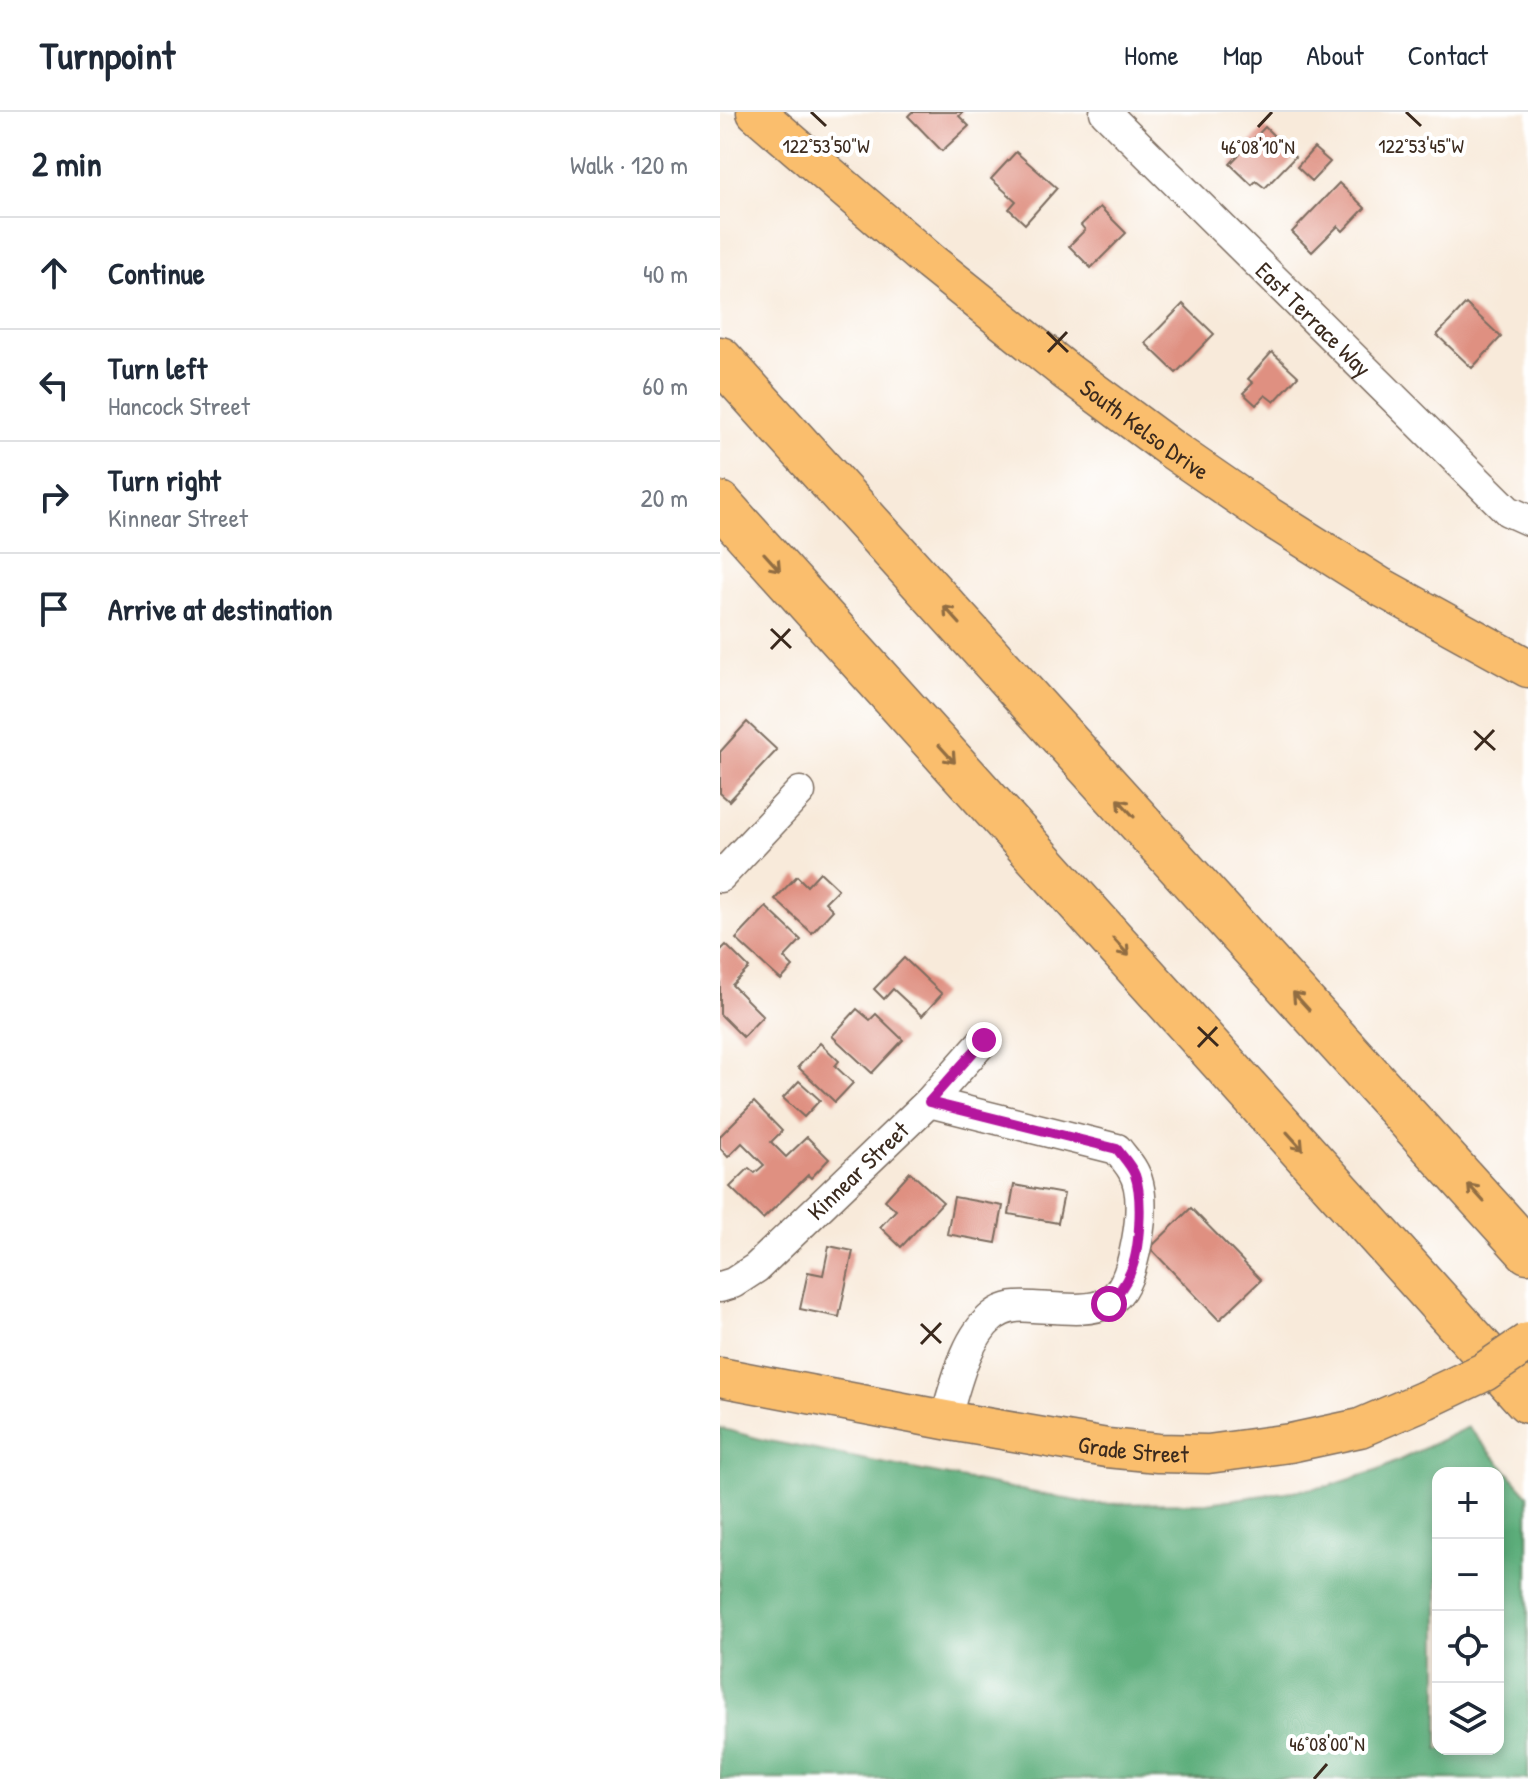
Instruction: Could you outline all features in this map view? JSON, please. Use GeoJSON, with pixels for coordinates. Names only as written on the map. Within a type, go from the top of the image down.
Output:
{"type":"FeatureCollection","features":[{"type":"Feature","properties":{"kind":"highway"},"geometry":{"type":"LineString","coordinates":[[720,359],[1528,1251]]}},
{"type":"Feature","properties":{"kind":"highway"},"geometry":{"type":"LineString","coordinates":[[720,504],[1528,1401]]}},
{"type":"Feature","properties":{"kind":"main road","name":"South Kelso Drive"},"geometry":{"type":"LineString","coordinates":[[762,114],[930,262],[1067,372],[1171,449],[1268,516],[1381,587],[1528,668]]}},
{"type":"Feature","properties":{"kind":"main road","name":"Grade Street"},"geometry":{"type":"LineString","coordinates":[[720,1377],[1107,1448],[1208,1454],[1290,1443],[1360,1428],[1484,1372],[1528,1342]]}},
{"type":"Feature","properties":{"kind":"street","name":"East Terrace Way"},"geometry":{"type":"LineString","coordinates":[[1105,112],[1508,511],[1528,520]]}},
{"type":"Feature","properties":{"kind":"street"},"geometry":{"type":"LineString","coordinates":[[720,877],[800,792]]}},
{"type":"Feature","properties":{"kind":"street","name":"Kinnear Street"},"geometry":{"type":"LineString","coordinates":[[720,1287],[733,1283],[756,1268],[929,1102],[984,1040]]}},
{"type":"Feature","properties":{"kind":"street"},"geometry":{"type":"LineString","coordinates":[[929,1102],[1117,1149],[1133,1170],[1140,1190],[1132,1269],[1122,1289],[1109,1304],[1080,1310],[1018,1306],[1003,1309],[990,1317],[977,1333],[963,1364],[945,1420]]}},
{"type":"Feature","properties":{"kind":"green space"},"geometry":{"type":"Polygon","coordinates":[[[1468,1427],[1503,1467],[1432,1467],[1432,1755],[1504,1755],[1504,1468],[1528,1495],[1528,1779],[720,1779],[720,1428],[764,1440],[1092,1504],[1207,1503],[1329,1486],[1379,1470],[1468,1427]]]}},
{"type":"Feature","properties":{"kind":"building"},"geometry":{"type":"Polygon","coordinates":[[[912,112],[963,112],[959,116],[969,126],[942,151],[908,116],[912,112]]]}},
{"type":"Feature","properties":{"kind":"building"},"geometry":{"type":"Polygon","coordinates":[[[1265,127],[1295,157],[1265,188],[1256,181],[1252,185],[1230,164],[1265,127]]]}},
{"type":"Feature","properties":{"kind":"building"},"geometry":{"type":"Polygon","coordinates":[[[1314,148],[1330,162],[1312,181],[1297,167],[1314,148]]]}},
{"type":"Feature","properties":{"kind":"building"},"geometry":{"type":"Polygon","coordinates":[[[1016,152],[1057,188],[1025,224],[1009,209],[1016,201],[991,179],[1016,152]]]}},
{"type":"Feature","properties":{"kind":"building"},"geometry":{"type":"Polygon","coordinates":[[[1339,183],[1365,208],[1343,231],[1338,226],[1312,252],[1292,232],[1339,183]]]}},
{"type":"Feature","properties":{"kind":"building"},"geometry":{"type":"Polygon","coordinates":[[[1100,207],[1126,233],[1091,268],[1069,246],[1085,230],[1081,225],[1100,207]]]}},
{"type":"Feature","properties":{"kind":"building"},"geometry":{"type":"Polygon","coordinates":[[[1183,304],[1214,334],[1176,373],[1145,343],[1183,304]]]}},
{"type":"Feature","properties":{"kind":"building"},"geometry":{"type":"Polygon","coordinates":[[[1466,304],[1501,337],[1472,368],[1437,335],[1466,304]]]}},
{"type":"Feature","properties":{"kind":"building"},"geometry":{"type":"Polygon","coordinates":[[[1272,352],[1298,376],[1274,402],[1265,395],[1256,405],[1243,393],[1253,383],[1248,379],[1272,352]]]}},
{"type":"Feature","properties":{"kind":"building"},"geometry":{"type":"Polygon","coordinates":[[[747,722],[777,750],[729,801],[720,793],[720,752],[747,722]]]}},
{"type":"Feature","properties":{"kind":"building"},"geometry":{"type":"Polygon","coordinates":[[[820,872],[838,889],[825,902],[833,910],[812,933],[775,899],[797,876],[807,886],[820,872]]]}},
{"type":"Feature","properties":{"kind":"building"},"geometry":{"type":"Polygon","coordinates":[[[766,907],[801,940],[784,958],[793,967],[781,980],[736,939],[766,907]]]}},
{"type":"Feature","properties":{"kind":"building"},"geometry":{"type":"Polygon","coordinates":[[[726,945],[749,968],[732,985],[763,1016],[743,1037],[720,1014],[720,951],[726,945]]]}},
{"type":"Feature","properties":{"kind":"building"},"geometry":{"type":"Polygon","coordinates":[[[904,958],[942,994],[922,1016],[893,989],[884,999],[874,989],[904,958]]]}},
{"type":"Feature","properties":{"kind":"building"},"geometry":{"type":"Polygon","coordinates":[[[857,1009],[870,1020],[876,1014],[903,1040],[872,1073],[832,1036],[857,1009]]]}},
{"type":"Feature","properties":{"kind":"building"},"geometry":{"type":"Polygon","coordinates":[[[820,1043],[839,1061],[835,1066],[853,1083],[835,1102],[798,1067],[820,1043]]]}},
{"type":"Feature","properties":{"kind":"building"},"geometry":{"type":"Polygon","coordinates":[[[799,1081],[820,1100],[804,1117],[783,1098],[799,1081]]]}},
{"type":"Feature","properties":{"kind":"building"},"geometry":{"type":"Polygon","coordinates":[[[754,1102],[782,1131],[771,1142],[786,1157],[807,1137],[829,1159],[763,1219],[730,1187],[749,1168],[755,1173],[764,1165],[742,1143],[728,1157],[720,1148],[720,1136],[754,1102]]]}},
{"type":"Feature","properties":{"kind":"building"},"geometry":{"type":"Polygon","coordinates":[[[910,1172],[943,1202],[901,1247],[880,1227],[896,1210],[885,1200],[910,1172]]]}},
{"type":"Feature","properties":{"kind":"building"},"geometry":{"type":"Polygon","coordinates":[[[1014,1185],[1064,1194],[1058,1223],[1009,1214],[1014,1185]]]}},
{"type":"Feature","properties":{"kind":"building"},"geometry":{"type":"Polygon","coordinates":[[[954,1197],[1003,1206],[996,1243],[947,1234],[954,1197]]]}},
{"type":"Feature","properties":{"kind":"building"},"geometry":{"type":"Polygon","coordinates":[[[1191,1208],[1261,1280],[1219,1320],[1150,1248],[1191,1208]]]}},
{"type":"Feature","properties":{"kind":"building"},"geometry":{"type":"Polygon","coordinates":[[[829,1246],[853,1251],[839,1317],[800,1309],[808,1272],[823,1275],[829,1246]]]}},
{"type":"Feature","properties":{"kind":"route"},"geometry":{"type":"LineString","coordinates":[[984,1040],[929,1102],[1117,1149],[1133,1170],[1140,1190],[1138,1234],[1132,1269],[1122,1289],[1109,1304]]}}]}
